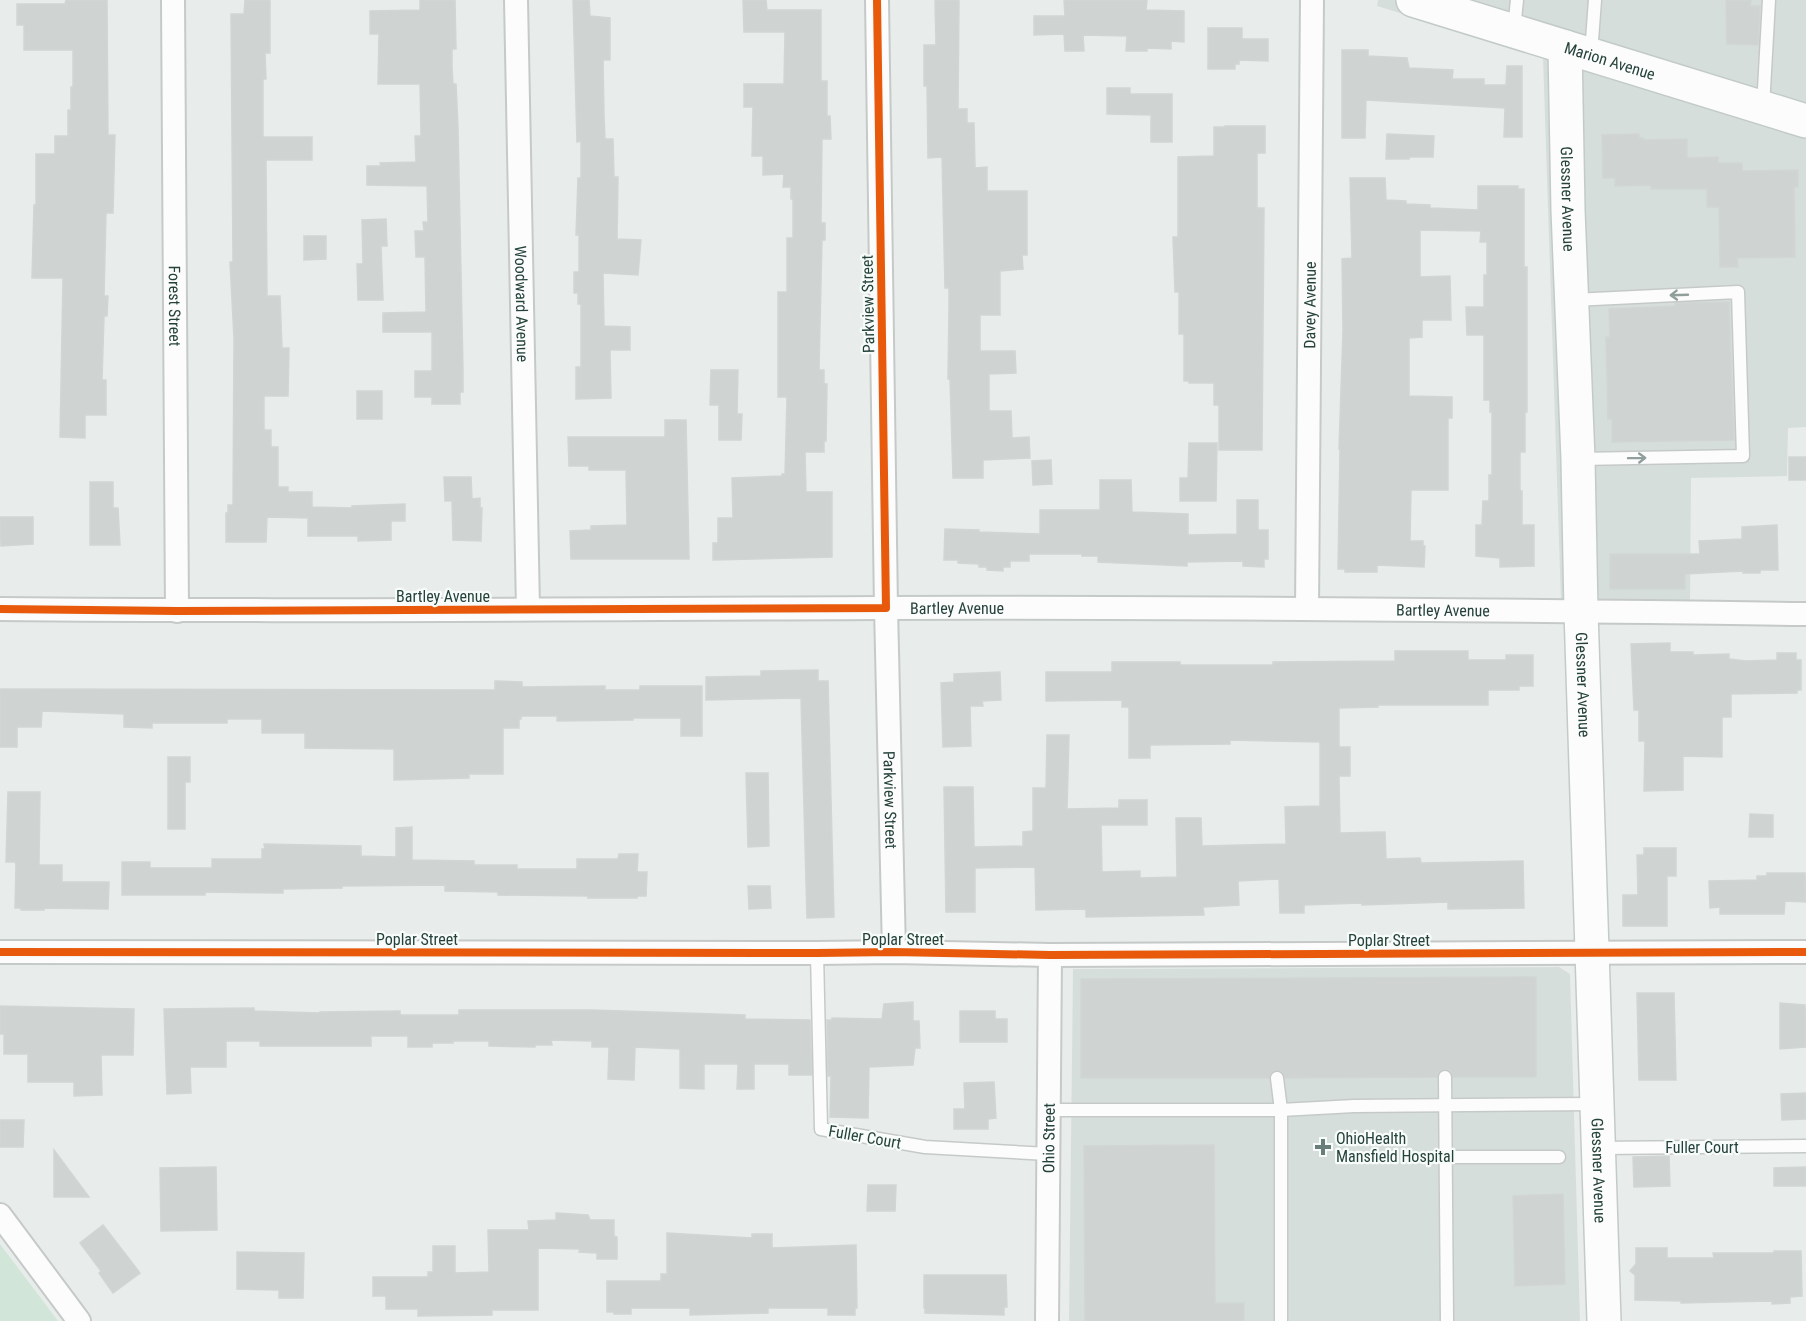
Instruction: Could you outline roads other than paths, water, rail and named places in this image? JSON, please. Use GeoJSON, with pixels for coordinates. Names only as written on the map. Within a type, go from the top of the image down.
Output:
{"type":"FeatureCollection","features":[{"type":"Feature","properties":{"kind":"street","name":"Forest Street"},"geometry":{"type":"LineString","coordinates":[[172,0],[177,611]]}},
{"type":"Feature","properties":{"kind":"street","name":"Woodward Avenue"},"geometry":{"type":"LineString","coordinates":[[516,0],[528,609]]}},
{"type":"Feature","properties":{"kind":"street","name":"Parkview Street"},"geometry":{"type":"LineString","coordinates":[[876,0],[894,952]]}},
{"type":"Feature","properties":{"kind":"street","name":"Davey Avenue"},"geometry":{"type":"LineString","coordinates":[[1307,609],[1312,0]]}},
{"type":"Feature","properties":{"kind":"street","name":"Marion Avenue"},"geometry":{"type":"LineString","coordinates":[[1413,0],[1516,15],[1578,51],[1806,121]]}},
{"type":"Feature","properties":{"kind":"street","name":"Glessner Avenue"},"geometry":{"type":"LineString","coordinates":[[1578,51],[1568,210],[1578,459],[1604,1321]]}},
{"type":"Feature","properties":{"kind":"street","name":"Bartley Avenue"},"geometry":{"type":"LineString","coordinates":[[0,609],[177,611],[1307,609],[1806,614]]}},
{"type":"Feature","properties":{"kind":"street","name":"Poplar Street"},"geometry":{"type":"LineString","coordinates":[[0,952],[1050,954],[1806,952]]}},
{"type":"Feature","properties":{"kind":"street","name":"Ohio Street"},"geometry":{"type":"LineString","coordinates":[[1047,1321],[1050,954]]}},
{"type":"Feature","properties":{"kind":"street"},"geometry":{"type":"LineString","coordinates":[[0,1215],[79,1321]]}},
{"type":"Feature","properties":{"kind":"lane"},"geometry":{"type":"LineString","coordinates":[[1578,51],[1595,0]]}},
{"type":"Feature","properties":{"kind":"lane"},"geometry":{"type":"LineString","coordinates":[[1763,107],[1769,0]]}},
{"type":"Feature","properties":{"kind":"lane"},"geometry":{"type":"LineString","coordinates":[[1572,300],[1738,292],[1743,456],[1578,459]]}},
{"type":"Feature","properties":{"kind":"lane","name":"Fuller Court"},"geometry":{"type":"LineString","coordinates":[[817,953],[821,1129],[925,1147],[1048,1154]]}},
{"type":"Feature","properties":{"kind":"lane"},"geometry":{"type":"LineString","coordinates":[[1445,1077],[1447,1321]]}},
{"type":"Feature","properties":{"kind":"lane"},"geometry":{"type":"LineString","coordinates":[[1277,1078],[1281,1110],[1281,1321]]}},
{"type":"Feature","properties":{"kind":"lane"},"geometry":{"type":"LineString","coordinates":[[1049,1110],[1281,1110],[1354,1106],[1597,1104]]}},
{"type":"Feature","properties":{"kind":"lane","name":"Fuller Court"},"geometry":{"type":"LineString","coordinates":[[1598,1148],[1806,1146]]}},
{"type":"Feature","properties":{"kind":"lane"},"geometry":{"type":"LineString","coordinates":[[1446,1157],[1559,1156]]}},
{"type":"Feature","properties":{"kind":"place","name":"OhioHealth Mansfield Hospital"},"geometry":{"type":"Point","coordinates":[1323,1147]}}]}
